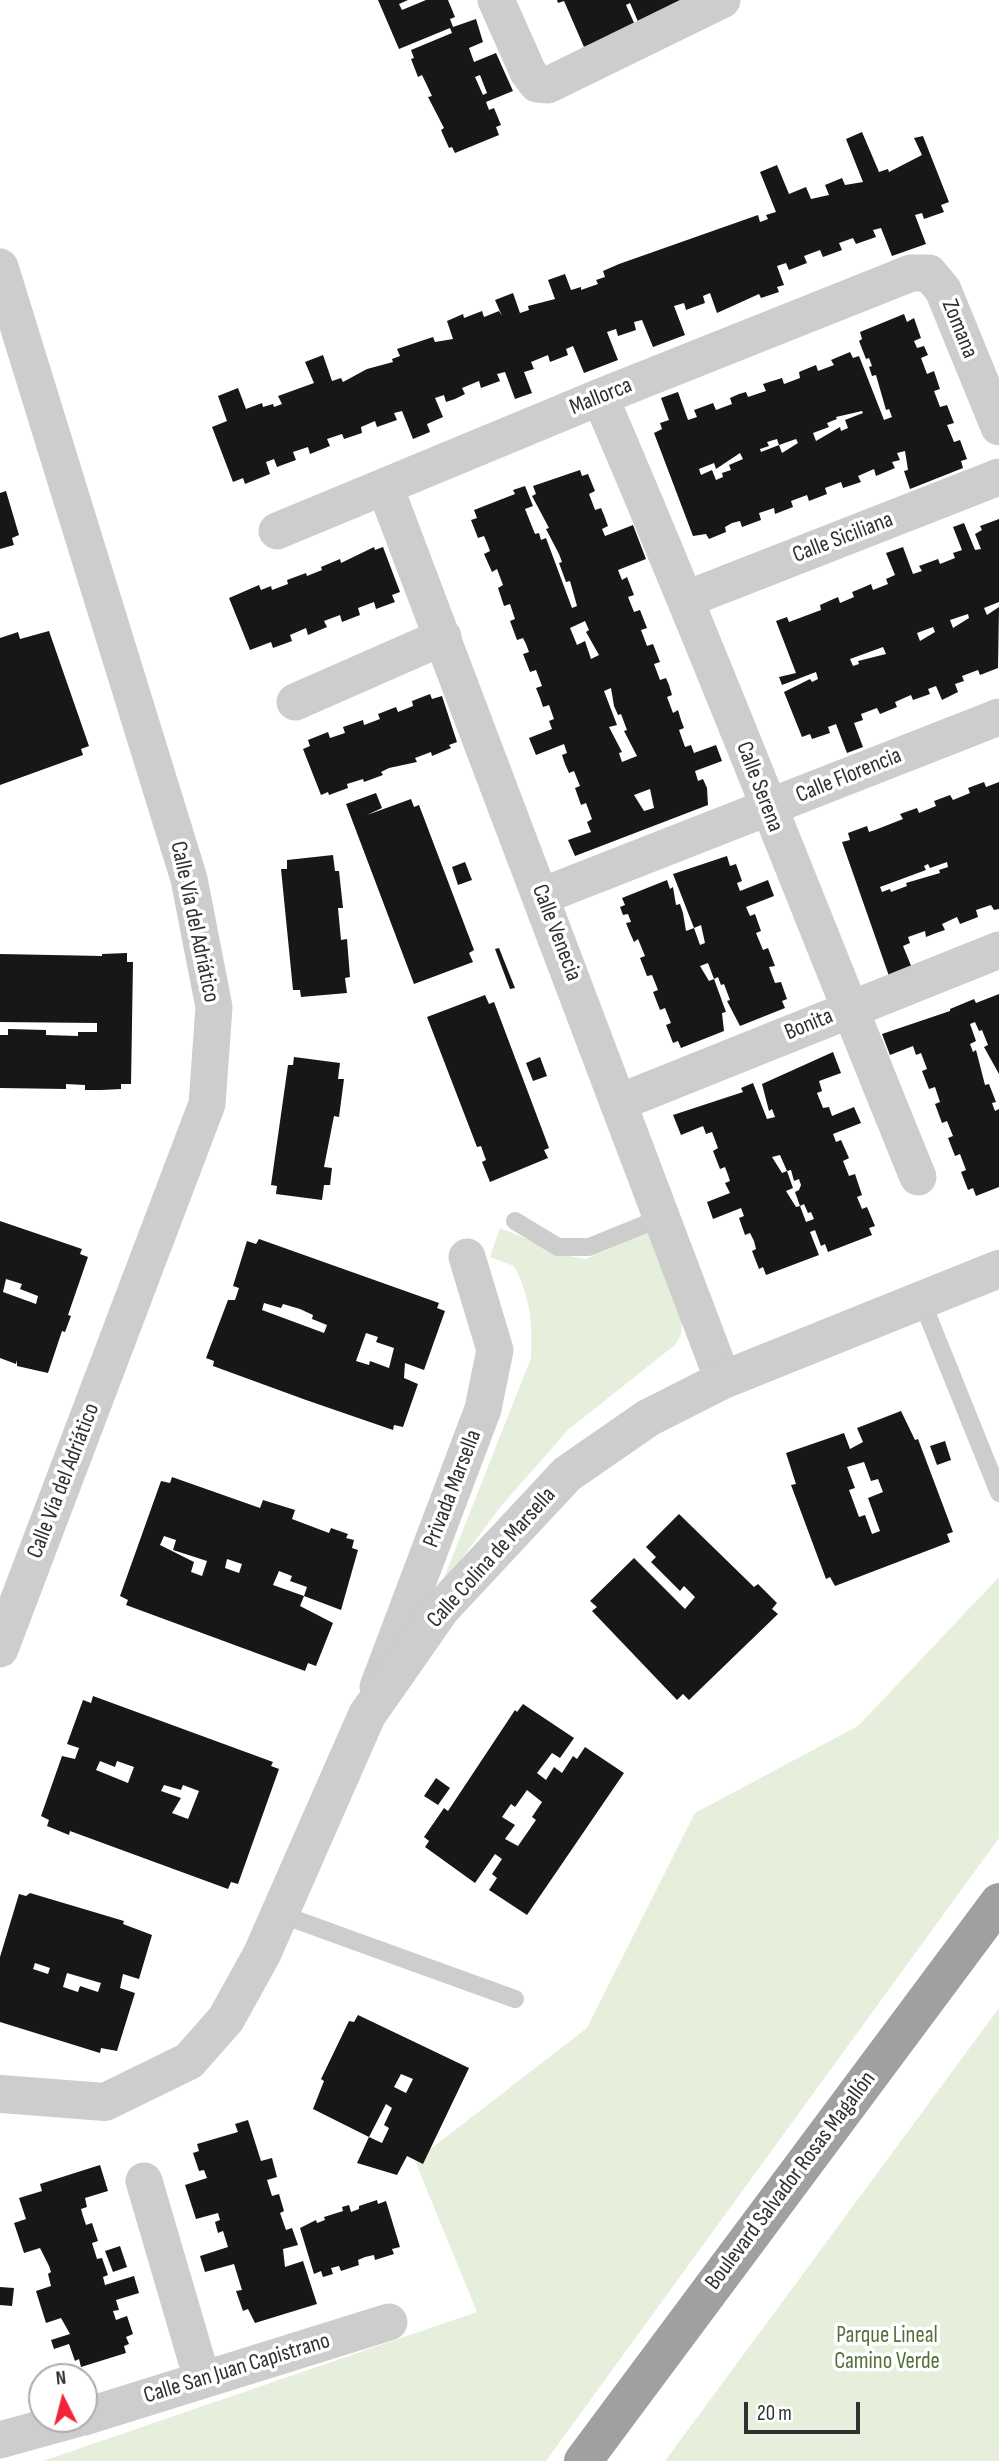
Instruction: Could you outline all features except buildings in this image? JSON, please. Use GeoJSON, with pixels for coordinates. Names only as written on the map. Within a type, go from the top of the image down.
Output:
{"type":"FeatureCollection","features":[{"type":"Feature","properties":{"kind":"highway","name":"Boulevard Salvador Rosas Magallón"},"geometry":{"type":"LineString","coordinates":[[583,2461],[998,1905]]}},
{"type":"Feature","properties":{"kind":"street"},"geometry":{"type":"LineString","coordinates":[[496,0],[527,72],[537,84],[548,85],[722,0]]}},
{"type":"Feature","properties":{"kind":"street","name":"Calle Vía del Adriático"},"geometry":{"type":"LineString","coordinates":[[0,267],[189,879],[214,1007],[208,1104],[0,1649]]}},
{"type":"Feature","properties":{"kind":"street","name":"Mallorca"},"geometry":{"type":"LineString","coordinates":[[277,531],[600,397],[911,273],[929,273]]}},
{"type":"Feature","properties":{"kind":"street","name":"Zomana"},"geometry":{"type":"LineString","coordinates":[[929,273],[943,290],[999,427]]}},
{"type":"Feature","properties":{"kind":"street","name":"Calle Serena"},"geometry":{"type":"LineString","coordinates":[[600,397],[687,599],[767,808],[918,1177]]}},
{"type":"Feature","properties":{"kind":"street","name":"Calle Siciliana"},"geometry":{"type":"LineString","coordinates":[[687,599],[999,477]]}},
{"type":"Feature","properties":{"kind":"street","name":"Calle Venecia"},"geometry":{"type":"LineString","coordinates":[[385,487],[723,1380]]}},
{"type":"Feature","properties":{"kind":"street"},"geometry":{"type":"LineString","coordinates":[[295,702],[443,637]]}},
{"type":"Feature","properties":{"kind":"street","name":"Calle Florencia"},"geometry":{"type":"LineString","coordinates":[[542,896],[999,717]]}},
{"type":"Feature","properties":{"kind":"street","name":"Bonita"},"geometry":{"type":"LineString","coordinates":[[620,1102],[999,950]]}},
{"type":"Feature","properties":{"kind":"street","name":"Privada Marsella"},"geometry":{"type":"LineString","coordinates":[[367,1715],[483,1409],[495,1350],[467,1257]]}},
{"type":"Feature","properties":{"kind":"street","name":"Calle Colina de Marsella"},"geometry":{"type":"LineString","coordinates":[[0,2094],[105,2102],[189,2061],[226,2019],[262,1954],[367,1715],[441,1609],[567,1474],[648,1418],[723,1380],[999,1269]]}},
{"type":"Feature","properties":{"kind":"street"},"geometry":{"type":"LineString","coordinates":[[144,2181],[202,2379]]}},
{"type":"Feature","properties":{"kind":"street","name":"Calle San Juan Capistrano"},"geometry":{"type":"LineString","coordinates":[[98,2412],[389,2322]]}},
{"type":"Feature","properties":{"kind":"street"},"geometry":{"type":"LineString","coordinates":[[0,2440],[28,2432]]}},
{"type":"Feature","properties":{"kind":"lane"},"geometry":{"type":"LineString","coordinates":[[515,1221],[558,1247],[589,1247],[663,1217]]}},
{"type":"Feature","properties":{"kind":"lane"},"geometry":{"type":"LineString","coordinates":[[921,1299],[999,1493]]}},
{"type":"Feature","properties":{"kind":"lane"},"geometry":{"type":"LineString","coordinates":[[280,1914],[515,1999]]}},
{"type":"Feature","properties":{"kind":"green space"},"geometry":{"type":"Polygon","coordinates":[[[500,1228],[569,1256],[586,1259],[648,1231],[683,1318],[681,1334],[676,1344],[568,1430],[501,1506],[440,1588],[531,1358],[529,1310],[524,1288],[514,1266],[490,1257],[500,1228]]]}},
{"type":"Feature","properties":{"kind":"green space"},"geometry":{"type":"Polygon","coordinates":[[[999,1577],[999,1838],[546,2461],[43,2461],[477,2312],[415,2161],[587,2028],[695,1813],[858,1726],[999,1577]]]}},
{"type":"Feature","properties":{"kind":"green space","name":"Parque Lineal Camino Verde"},"geometry":{"type":"Polygon","coordinates":[[[999,2008],[999,2461],[665,2461],[999,2008]]]}}]}
